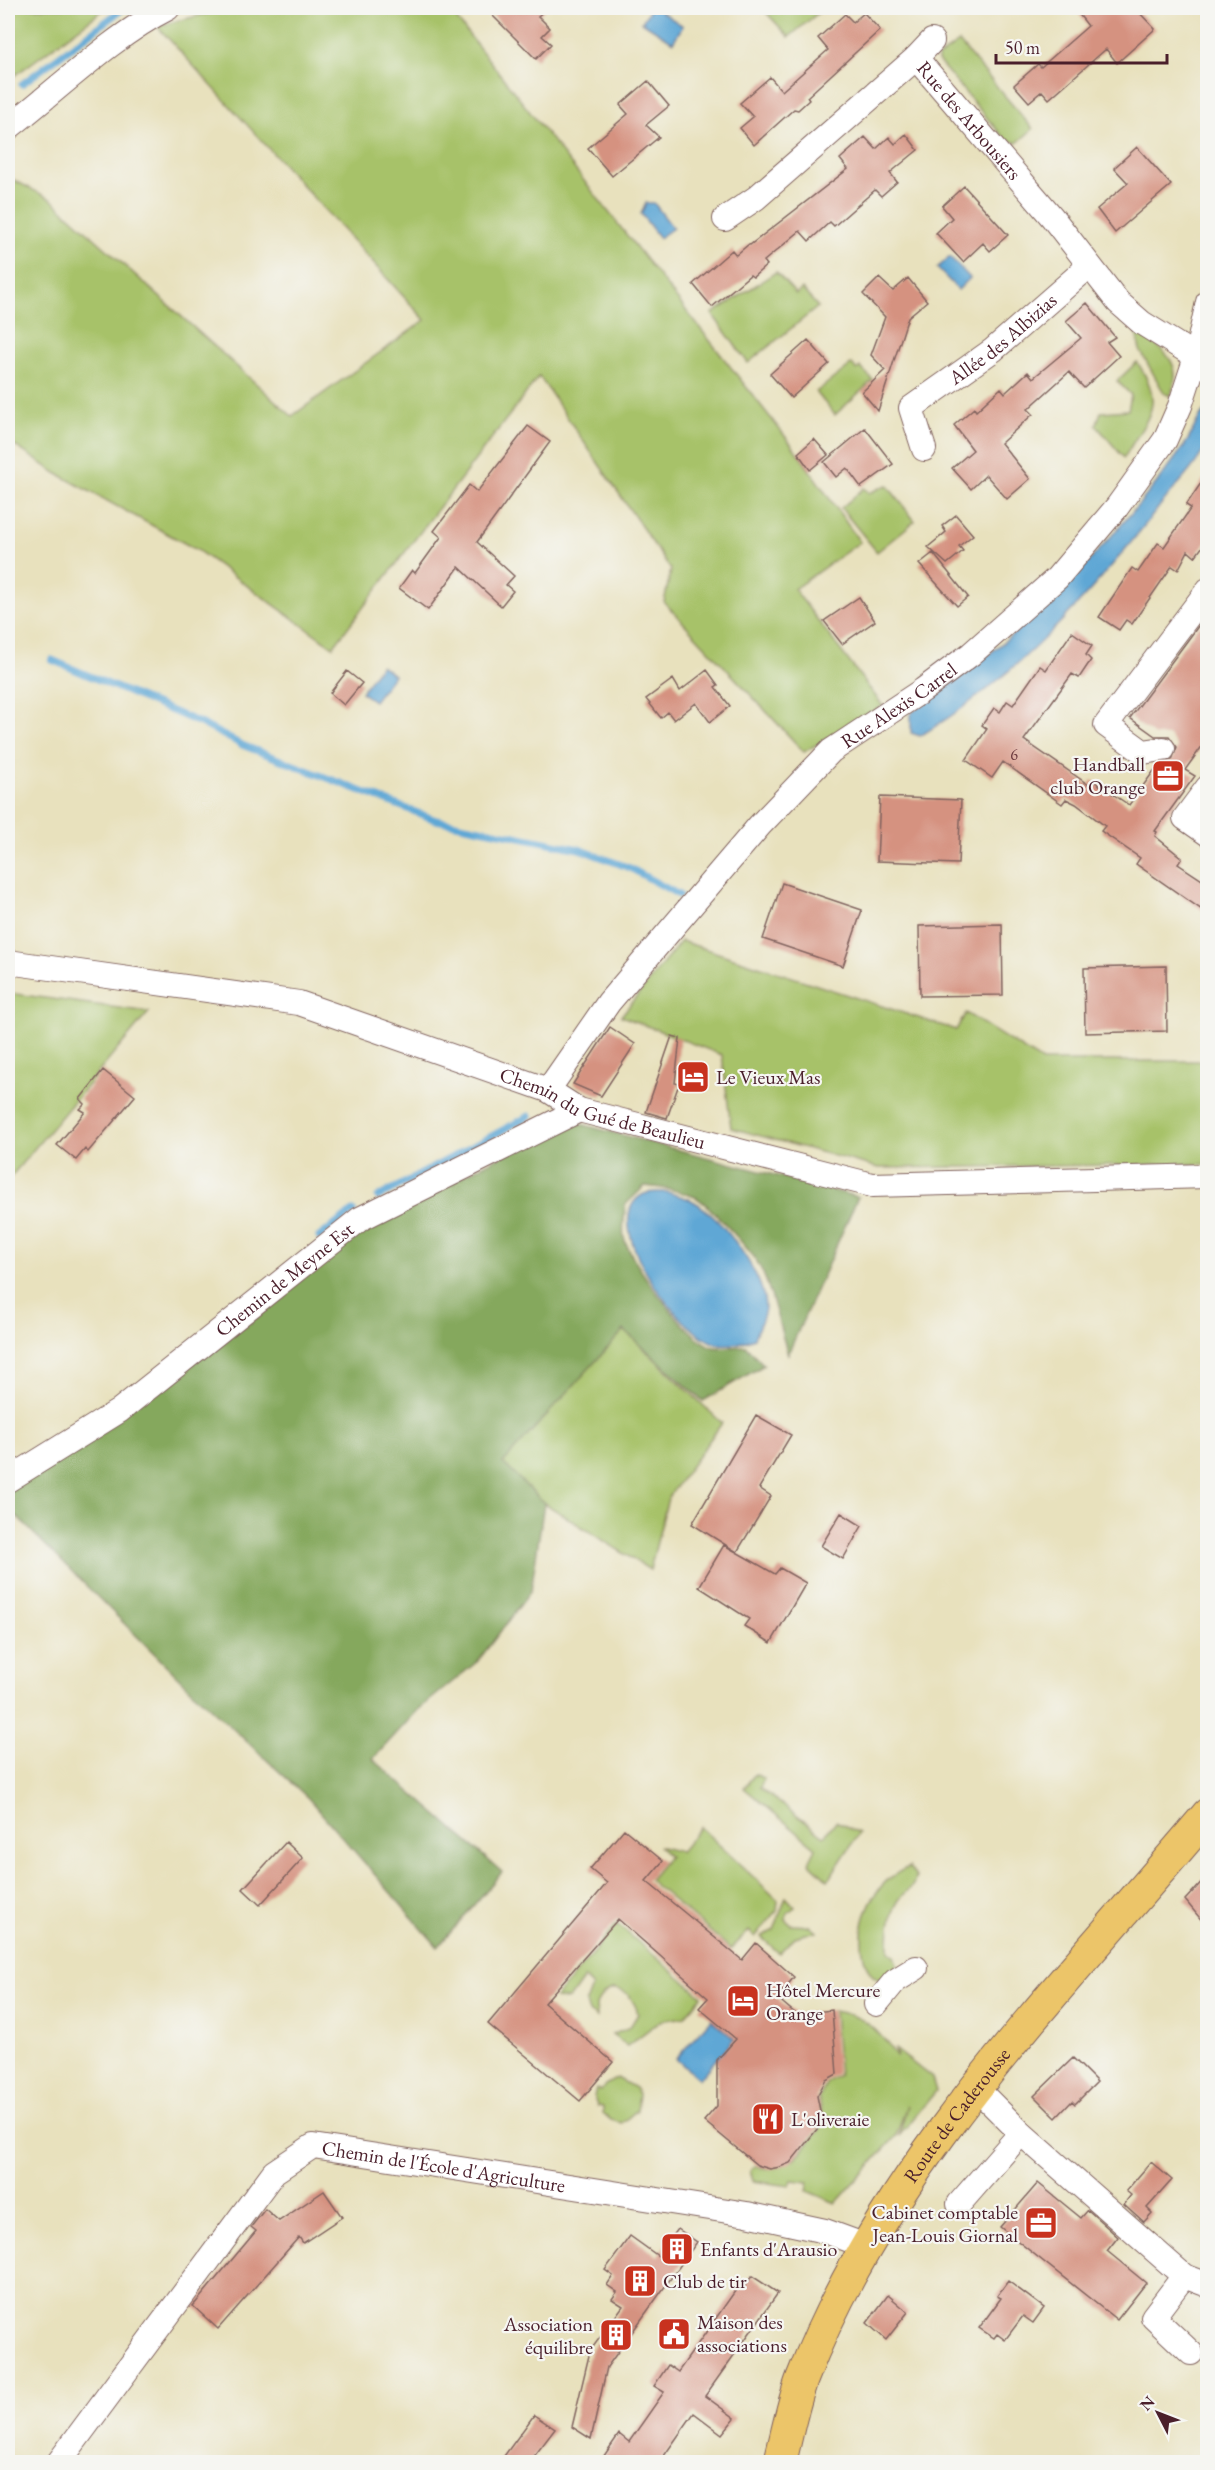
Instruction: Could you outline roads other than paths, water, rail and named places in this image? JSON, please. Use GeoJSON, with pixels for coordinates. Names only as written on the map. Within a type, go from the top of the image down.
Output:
{"type":"FeatureCollection","features":[{"type":"Feature","properties":{"kind":"main road","name":"Route de Caderousse"},"geometry":{"type":"LineString","coordinates":[[780,2463],[802,2380],[837,2301],[866,2246],[906,2182],[976,2088],[1208,1814]]}},
{"type":"Feature","properties":{"kind":"street"},"geometry":{"type":"LineString","coordinates":[[9,124],[153,15],[168,8]]}},
{"type":"Feature","properties":{"kind":"street","name":"Rue des Arbousiers"},"geometry":{"type":"LineString","coordinates":[[725,219],[756,198],[850,120],[924,50],[1118,302],[1142,323],[1202,360]]}},
{"type":"Feature","properties":{"kind":"street","name":"Allée des Albizias"},"geometry":{"type":"LineString","coordinates":[[924,449],[911,408],[993,350],[1089,266]]}},
{"type":"Feature","properties":{"kind":"street","name":"Rue Alexis Carrel"},"geometry":{"type":"LineString","coordinates":[[548,1090],[609,1002],[760,825],[831,751],[923,690],[971,654],[1057,578],[1117,507],[1165,440],[1202,360],[1208,302]]}},
{"type":"Feature","properties":{"kind":"street"},"geometry":{"type":"LineString","coordinates":[[1163,749],[1143,752],[1106,725],[1208,590]]}},
{"type":"Feature","properties":{"kind":"street"},"geometry":{"type":"LineString","coordinates":[[1208,787],[1185,818],[1208,834]]}},
{"type":"Feature","properties":{"kind":"street","name":"Chemin du Gué de Beaulieu"},"geometry":{"type":"LineString","coordinates":[[8,963],[299,1004],[548,1090],[579,1110],[872,1185],[1208,1176]]}},
{"type":"Feature","properties":{"kind":"street","name":"Chemin de Meyne Est"},"geometry":{"type":"LineString","coordinates":[[8,1480],[119,1412],[360,1219],[579,1110]]}},
{"type":"Feature","properties":{"kind":"street"},"geometry":{"type":"LineString","coordinates":[[876,2004],[895,1982],[916,1968]]}},
{"type":"Feature","properties":{"kind":"street"},"geometry":{"type":"LineString","coordinates":[[976,2088],[1021,2133],[1184,2276],[1208,2285]]}},
{"type":"Feature","properties":{"kind":"street"},"geometry":{"type":"LineString","coordinates":[[959,2204],[1021,2133]]}},
{"type":"Feature","properties":{"kind":"street","name":"Chemin de l'École d'Agriculture"},"geometry":{"type":"LineString","coordinates":[[59,2463],[274,2172],[313,2146],[747,2214],[825,2231],[866,2246]]}},
{"type":"Feature","properties":{"kind":"street"},"geometry":{"type":"LineString","coordinates":[[1184,2276],[1153,2318],[1191,2353]]}},
{"type":"Feature","properties":{"kind":"water"},"geometry":{"type":"Polygon","coordinates":[[[651,8],[662,8],[660,11],[683,26],[673,42],[642,22],[651,8]]]}},
{"type":"Feature","properties":{"kind":"water"},"geometry":{"type":"Polygon","coordinates":[[[646,203],[654,203],[673,228],[659,238],[641,214],[646,203]]]}},
{"type":"Feature","properties":{"kind":"water"},"geometry":{"type":"Polygon","coordinates":[[[950,257],[970,278],[958,290],[937,268],[950,257]]]}},
{"type":"Feature","properties":{"kind":"water"},"geometry":{"type":"Polygon","coordinates":[[[1207,410],[1208,438],[1201,454],[1133,540],[1079,603],[1050,633],[988,688],[920,736],[911,733],[911,713],[1006,640],[1050,601],[1092,558],[1166,471],[1207,410]]]}},
{"type":"Feature","properties":{"kind":"water"},"geometry":{"type":"Polygon","coordinates":[[[381,665],[394,675],[374,701],[361,692],[381,665]]]}},
{"type":"Feature","properties":{"kind":"water"},"geometry":{"type":"Polygon","coordinates":[[[667,1192],[690,1200],[704,1209],[728,1233],[749,1263],[763,1294],[765,1307],[754,1338],[737,1344],[723,1345],[702,1337],[684,1322],[648,1276],[636,1251],[629,1227],[631,1207],[644,1194],[667,1192]]]}},
{"type":"Feature","properties":{"kind":"water"},"geometry":{"type":"Polygon","coordinates":[[[711,2019],[734,2039],[699,2079],[676,2059],[711,2019]]]}},
{"type":"Feature","properties":{"kind":"waterway"},"geometry":{"type":"LineString","coordinates":[[22,84],[124,8]]}},
{"type":"Feature","properties":{"kind":"waterway"},"geometry":{"type":"LineString","coordinates":[[52,660],[200,723],[242,745],[436,820],[579,849],[630,868],[679,895]]}},
{"type":"Feature","properties":{"kind":"waterway"},"geometry":{"type":"LineString","coordinates":[[378,1197],[529,1116]]}},
{"type":"Feature","properties":{"kind":"waterway"},"geometry":{"type":"LineString","coordinates":[[319,1237],[353,1211]]}},
{"type":"Feature","properties":{"kind":"place","name":"Handball club Orange"},"geometry":{"type":"Point","coordinates":[1168,776]}},
{"type":"Feature","properties":{"kind":"place","name":"Le Vieux Mas"},"geometry":{"type":"Point","coordinates":[693,1077]}},
{"type":"Feature","properties":{"kind":"place","name":"Hôtel Mercure Orange"},"geometry":{"type":"Point","coordinates":[743,2001]}},
{"type":"Feature","properties":{"kind":"place","name":"L'oliveraie"},"geometry":{"type":"Point","coordinates":[768,2119]}},
{"type":"Feature","properties":{"kind":"place","name":"Cabinet comptable Jean-Louis Giornal"},"geometry":{"type":"Point","coordinates":[1041,2223]}},
{"type":"Feature","properties":{"kind":"place","name":"Enfants d'Arausio"},"geometry":{"type":"Point","coordinates":[677,2249]}},
{"type":"Feature","properties":{"kind":"place","name":"Club de tir"},"geometry":{"type":"Point","coordinates":[640,2281]}},
{"type":"Feature","properties":{"kind":"place","name":"Maison des associations"},"geometry":{"type":"Point","coordinates":[674,2334]}},
{"type":"Feature","properties":{"kind":"place","name":"Association équilibre"},"geometry":{"type":"Point","coordinates":[616,2335]}}]}
